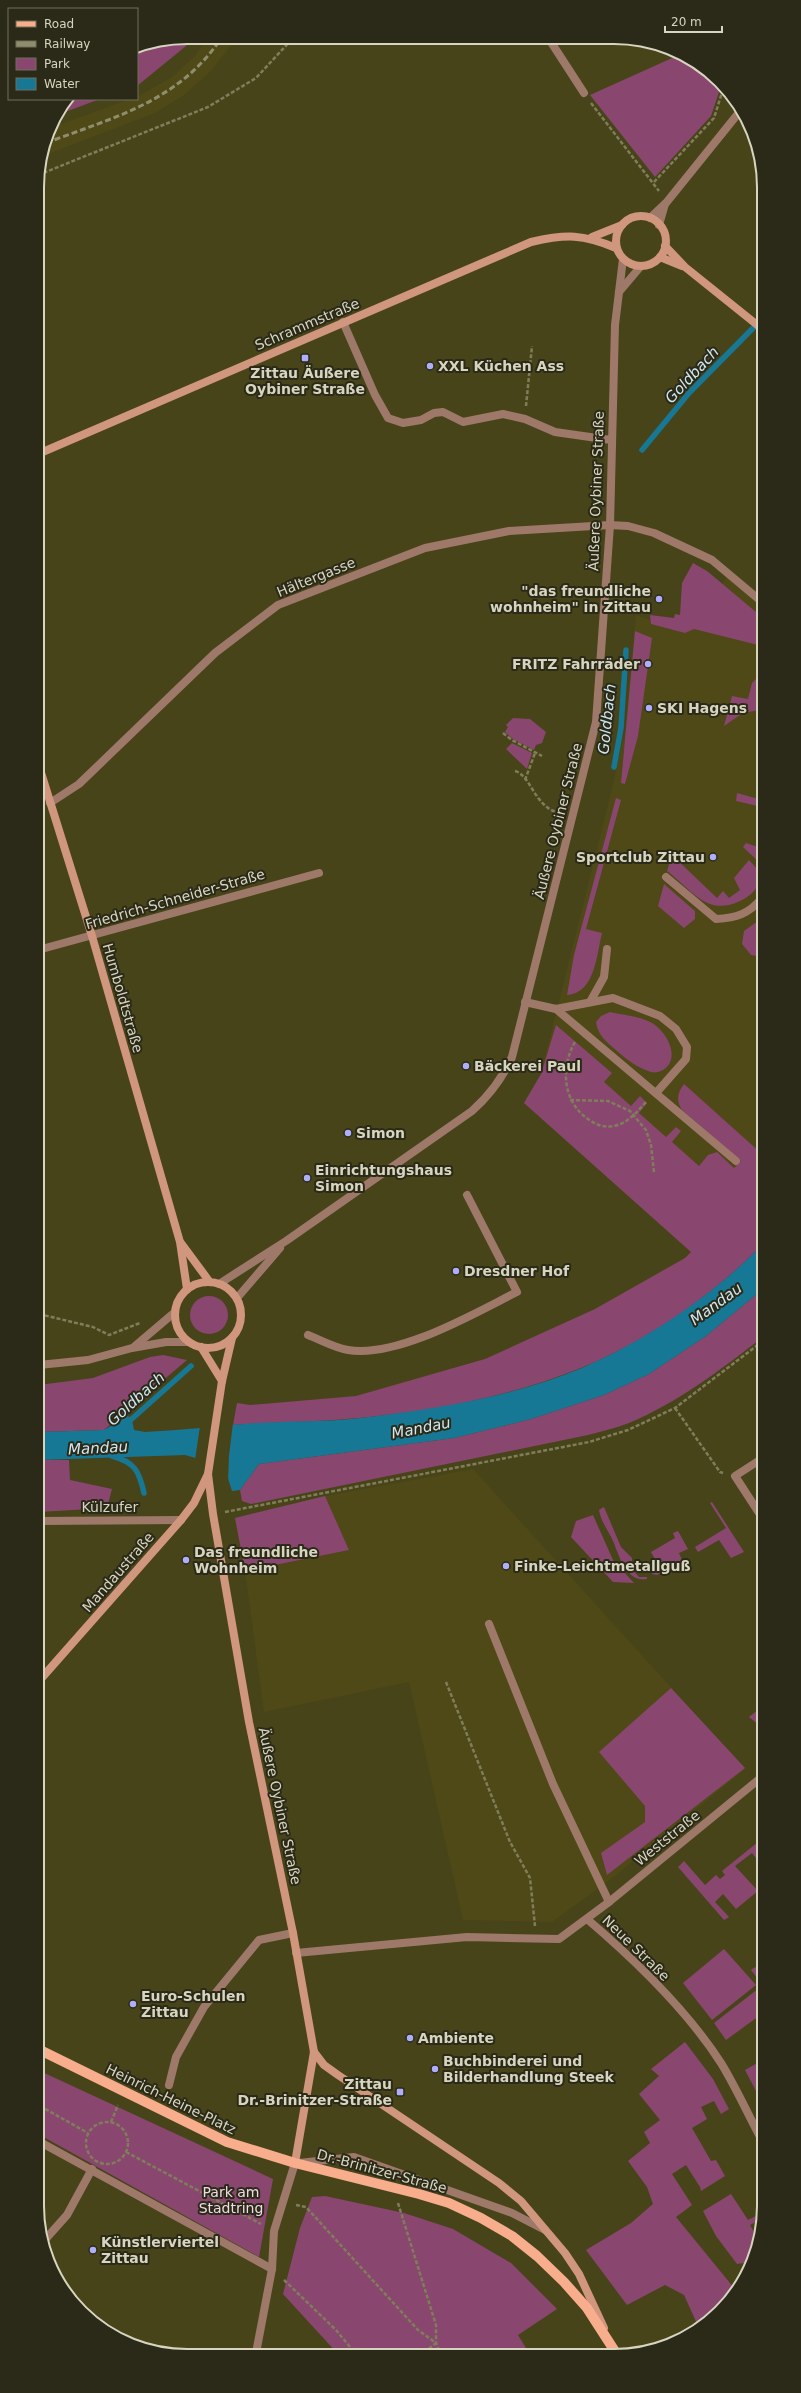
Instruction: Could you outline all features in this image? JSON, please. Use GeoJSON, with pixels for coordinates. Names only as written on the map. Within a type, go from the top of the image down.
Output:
{"type":"FeatureCollection","features":[{"type":"Feature","properties":{"kind":"main road"},"geometry":{"type":"LineString","coordinates":[[635,217],[650,218],[659,225],[665,235],[665,246],[660,257],[648,265],[641,266],[634,266],[623,259],[616,248],[616,240],[622,225],[635,217]]}},
{"type":"Feature","properties":{"kind":"main road","name":"Schrammstraße"},"geometry":{"type":"LineString","coordinates":[[592,238],[622,225]]}},
{"type":"Feature","properties":{"kind":"main road","name":"Schrammstraße"},"geometry":{"type":"LineString","coordinates":[[44,451],[531,242],[568,236],[592,238],[616,248]]}},
{"type":"Feature","properties":{"kind":"main road"},"geometry":{"type":"LineString","coordinates":[[665,246],[685,267],[757,325]]}},
{"type":"Feature","properties":{"kind":"main road"},"geometry":{"type":"LineString","coordinates":[[660,257],[685,267]]}},
{"type":"Feature","properties":{"kind":"main road","name":"Humboldtstraße"},"geometry":{"type":"LineString","coordinates":[[44,783],[92,936],[180,1242],[187,1289]]}},
{"type":"Feature","properties":{"kind":"main road","name":"Humboldtstraße"},"geometry":{"type":"LineString","coordinates":[[180,1242],[209,1282]]}},
{"type":"Feature","properties":{"kind":"main road"},"geometry":{"type":"LineString","coordinates":[[209,1282],[219,1284],[229,1289],[237,1298],[240,1305],[241,1321],[232,1338],[217,1347],[201,1347],[189,1342],[178,1328],[175,1312],[180,1297],[187,1289],[194,1285],[209,1282]]}},
{"type":"Feature","properties":{"kind":"main road","name":"Äußere Oybiner Straße"},"geometry":{"type":"LineString","coordinates":[[232,1338],[222,1381],[208,1474],[211,1503],[249,1722],[293,1933],[314,2052],[295,2163]]}},
{"type":"Feature","properties":{"kind":"main road"},"geometry":{"type":"LineString","coordinates":[[201,1347],[222,1381]]}},
{"type":"Feature","properties":{"kind":"main road","name":"Mandaustraße"},"geometry":{"type":"LineString","coordinates":[[44,1675],[181,1520],[194,1503],[208,1474]]}},
{"type":"Feature","properties":{"kind":"main road","name":"Heinrich-Heine-Platz"},"geometry":{"type":"LineString","coordinates":[[44,2052],[227,2142],[295,2163]]}},
{"type":"Feature","properties":{"kind":"main road"},"geometry":{"type":"LineString","coordinates":[[314,2052],[324,2065],[499,2183],[521,2201],[580,2274],[611,2343]]}},
{"type":"Feature","properties":{"kind":"main road","name":"Dr.-Brinitzer-Straße"},"geometry":{"type":"LineString","coordinates":[[295,2163],[449,2203],[481,2218],[512,2236],[538,2256],[564,2282],[587,2308],[614,2349]]}},
{"type":"Feature","properties":{"kind":"street"},"geometry":{"type":"LineString","coordinates":[[552,44],[584,93]]}},
{"type":"Feature","properties":{"kind":"street"},"geometry":{"type":"LineString","coordinates":[[650,218],[666,203],[738,114]]}},
{"type":"Feature","properties":{"kind":"street"},"geometry":{"type":"LineString","coordinates":[[659,225],[666,203]]}},
{"type":"Feature","properties":{"kind":"street","name":"Äußere Oybiner Straße"},"geometry":{"type":"LineString","coordinates":[[219,1284],[286,1241],[472,1111],[490,1095],[502,1078],[512,1057],[596,722],[610,525],[615,325],[623,259]]}},
{"type":"Feature","properties":{"kind":"street"},"geometry":{"type":"LineString","coordinates":[[618,292],[641,266]]}},
{"type":"Feature","properties":{"kind":"street"},"geometry":{"type":"LineString","coordinates":[[343,322],[375,395],[388,418],[403,423],[421,420],[434,413],[443,412],[463,422],[503,414],[526,419],[555,432],[611,440]]}},
{"type":"Feature","properties":{"kind":"street","name":"Hältergasse"},"geometry":{"type":"LineString","coordinates":[[50,803],[79,784],[214,653],[278,605],[425,548],[509,531],[610,525],[628,526],[654,533],[712,560],[757,598]]}},
{"type":"Feature","properties":{"kind":"street","name":"Friedrich-Schneider-Straße"},"geometry":{"type":"LineString","coordinates":[[44,948],[319,873]]}},
{"type":"Feature","properties":{"kind":"street"},"geometry":{"type":"LineString","coordinates":[[666,877],[716,919],[735,918],[754,908],[757,904]]}},
{"type":"Feature","properties":{"kind":"street"},"geometry":{"type":"LineString","coordinates":[[590,1002],[604,977],[607,949]]}},
{"type":"Feature","properties":{"kind":"street"},"geometry":{"type":"LineString","coordinates":[[525,1002],[556,1009],[612,998],[660,1016],[676,1029],[686,1047],[686,1059],[656,1093]]}},
{"type":"Feature","properties":{"kind":"street"},"geometry":{"type":"LineString","coordinates":[[556,1009],[736,1161]]}},
{"type":"Feature","properties":{"kind":"street"},"geometry":{"type":"LineString","coordinates":[[308,1335],[348,1350],[371,1351],[399,1345],[452,1325],[517,1292],[467,1195]]}},
{"type":"Feature","properties":{"kind":"street","name":"Äußere Oybiner Straße"},"geometry":{"type":"LineString","coordinates":[[237,1298],[286,1241]]}},
{"type":"Feature","properties":{"kind":"street"},"geometry":{"type":"LineString","coordinates":[[132,1348],[175,1312]]}},
{"type":"Feature","properties":{"kind":"street"},"geometry":{"type":"LineString","coordinates":[[44,1364],[88,1360],[132,1348],[166,1342],[189,1342]]}},
{"type":"Feature","properties":{"kind":"street"},"geometry":{"type":"LineString","coordinates":[[757,1462],[735,1476],[757,1505]]}},
{"type":"Feature","properties":{"kind":"street","name":"Külzufer"},"geometry":{"type":"LineString","coordinates":[[44,1521],[181,1520]]}},
{"type":"Feature","properties":{"kind":"street"},"geometry":{"type":"LineString","coordinates":[[489,1624],[553,1784],[609,1902]]}},
{"type":"Feature","properties":{"kind":"street","name":"Weststraße"},"geometry":{"type":"LineString","coordinates":[[587,1919],[757,1781]]}},
{"type":"Feature","properties":{"kind":"street","name":"Neue Straße"},"geometry":{"type":"LineString","coordinates":[[296,1953],[466,1937],[559,1939],[587,1919],[628,1954],[691,2023],[721,2063],[757,2131]]}},
{"type":"Feature","properties":{"kind":"street"},"geometry":{"type":"LineString","coordinates":[[169,2085],[176,2057],[204,2007],[259,1940],[293,1933]]}},
{"type":"Feature","properties":{"kind":"street"},"geometry":{"type":"LineString","coordinates":[[44,2144],[272,2269]]}},
{"type":"Feature","properties":{"kind":"street"},"geometry":{"type":"LineString","coordinates":[[257,2349],[272,2269],[274,2231],[295,2163],[354,2157],[512,2213],[547,2232]]}},
{"type":"Feature","properties":{"kind":"street"},"geometry":{"type":"LineString","coordinates":[[48,2237],[67,2215],[92,2170]]}},
{"type":"Feature","properties":{"kind":"path"},"geometry":{"type":"LineString","coordinates":[[45,172],[208,107],[256,78],[287,44]]}},
{"type":"Feature","properties":{"kind":"path"},"geometry":{"type":"LineString","coordinates":[[584,93],[654,182],[666,203]]}},
{"type":"Feature","properties":{"kind":"path"},"geometry":{"type":"LineString","coordinates":[[654,182],[714,118],[722,93]]}},
{"type":"Feature","properties":{"kind":"path"},"geometry":{"type":"LineString","coordinates":[[526,419],[526,388],[532,346]]}},
{"type":"Feature","properties":{"kind":"path"},"geometry":{"type":"LineString","coordinates":[[503,733],[512,740],[542,756]]}},
{"type":"Feature","properties":{"kind":"path"},"geometry":{"type":"LineString","coordinates":[[525,780],[535,753]]}},
{"type":"Feature","properties":{"kind":"path"},"geometry":{"type":"LineString","coordinates":[[515,771],[523,777],[545,807],[550,811],[573,817]]}},
{"type":"Feature","properties":{"kind":"path"},"geometry":{"type":"LineString","coordinates":[[582,1032],[573,1046],[567,1063],[567,1090],[570,1100],[581,1114],[605,1127],[616,1126],[633,1116],[656,1093]]}},
{"type":"Feature","properties":{"kind":"path"},"geometry":{"type":"LineString","coordinates":[[570,1100],[608,1101],[633,1116],[646,1130],[651,1145],[654,1172]]}},
{"type":"Feature","properties":{"kind":"path"},"geometry":{"type":"LineString","coordinates":[[44,1315],[93,1327],[109,1335],[150,1318],[154,1331]]}},
{"type":"Feature","properties":{"kind":"path"},"geometry":{"type":"LineString","coordinates":[[213,1514],[589,1442],[628,1430],[675,1408],[757,1346]]}},
{"type":"Feature","properties":{"kind":"path"},"geometry":{"type":"LineString","coordinates":[[675,1408],[720,1472],[735,1476]]}},
{"type":"Feature","properties":{"kind":"path"},"geometry":{"type":"LineString","coordinates":[[446,1682],[510,1842],[530,1878],[536,1938]]}},
{"type":"Feature","properties":{"kind":"path"},"geometry":{"type":"LineString","coordinates":[[110,2122],[125,2092]]}},
{"type":"Feature","properties":{"kind":"path"},"geometry":{"type":"LineString","coordinates":[[44,2108],[88,2133]]}},
{"type":"Feature","properties":{"kind":"path"},"geometry":{"type":"LineString","coordinates":[[110,2122],[122,2128],[126,2133],[128,2140],[126,2152],[122,2158],[109,2164],[96,2161],[87,2152],[86,2139],[88,2133],[98,2124],[110,2122]]}},
{"type":"Feature","properties":{"kind":"path"},"geometry":{"type":"LineString","coordinates":[[126,2152],[274,2231]]}},
{"type":"Feature","properties":{"kind":"path"},"geometry":{"type":"LineString","coordinates":[[393,2188],[436,2325],[436,2343],[438,2349]]}},
{"type":"Feature","properties":{"kind":"path"},"geometry":{"type":"LineString","coordinates":[[282,2202],[306,2207],[418,2330],[436,2343]]}},
{"type":"Feature","properties":{"kind":"path"},"geometry":{"type":"LineString","coordinates":[[272,2269],[336,2330],[351,2349]]}},
{"type":"Feature","properties":{"kind":"path"},"geometry":{"type":"LineString","coordinates":[[428,2349],[436,2343]]}},
{"type":"Feature","properties":{"kind":"shaded area"},"geometry":{"type":"Polygon","coordinates":[[[203,44],[232,44],[211,71],[184,95],[155,113],[48,154],[59,125],[127,100],[138,100],[138,96],[172,77],[195,56],[203,44]]]}},
{"type":"Feature","properties":{"kind":"shaded area"},"geometry":{"type":"Polygon","coordinates":[[[727,576],[757,600],[757,1187],[691,1252],[524,1103],[541,1074],[612,789],[625,731],[636,615],[681,630],[708,609],[727,576]]]}},
{"type":"Feature","properties":{"kind":"shaded area"},"geometry":{"type":"Polygon","coordinates":[[[473,1469],[745,1769],[615,1876],[552,1922],[463,1920],[409,1682],[264,1712],[245,1571],[349,1550],[325,1496],[473,1469]]]}},
{"type":"Feature","properties":{"kind":"green space"},"geometry":{"type":"Polygon","coordinates":[[[188,44],[138,85],[138,53],[168,45],[188,44]]]}},
{"type":"Feature","properties":{"kind":"green space"},"geometry":{"type":"Polygon","coordinates":[[[674,57],[686,63],[701,73],[720,90],[711,116],[655,177],[590,95],[674,57]]]}},
{"type":"Feature","properties":{"kind":"green space"},"geometry":{"type":"Polygon","coordinates":[[[73,100],[97,100],[65,112],[73,100]]]}},
{"type":"Feature","properties":{"kind":"green space"},"geometry":{"type":"Polygon","coordinates":[[[693,563],[707,571],[757,613],[757,645],[694,629],[685,633],[651,624],[650,615],[674,618],[675,614],[680,615],[682,583],[693,563]]]}},
{"type":"Feature","properties":{"kind":"green space"},"geometry":{"type":"Polygon","coordinates":[[[635,631],[652,638],[638,736],[625,784],[621,783],[635,631]]]}},
{"type":"Feature","properties":{"kind":"green space"},"geometry":{"type":"Polygon","coordinates":[[[757,678],[757,711],[743,713],[724,726],[732,696],[748,699],[752,683],[757,678]]]}},
{"type":"Feature","properties":{"kind":"green space"},"geometry":{"type":"Polygon","coordinates":[[[513,718],[530,719],[546,732],[542,743],[536,745],[534,750],[513,739],[505,732],[508,727],[506,725],[513,718]]]}},
{"type":"Feature","properties":{"kind":"green space"},"geometry":{"type":"Polygon","coordinates":[[[512,743],[532,753],[527,769],[506,749],[512,743]]]}},
{"type":"Feature","properties":{"kind":"green space"},"geometry":{"type":"Polygon","coordinates":[[[737,793],[757,799],[757,806],[736,801],[737,793]]]}},
{"type":"Feature","properties":{"kind":"green space"},"geometry":{"type":"Polygon","coordinates":[[[616,798],[621,800],[586,929],[602,933],[596,961],[589,980],[584,988],[576,993],[567,995],[574,955],[616,798]]]}},
{"type":"Feature","properties":{"kind":"green space"},"geometry":{"type":"Polygon","coordinates":[[[746,843],[757,847],[757,860],[743,847],[746,843]]]}},
{"type":"Feature","properties":{"kind":"green space"},"geometry":{"type":"Polygon","coordinates":[[[672,855],[717,898],[723,891],[729,898],[740,890],[734,878],[749,860],[757,869],[757,887],[752,893],[740,901],[728,905],[718,906],[709,904],[700,899],[667,871],[672,855]]]}},
{"type":"Feature","properties":{"kind":"green space"},"geometry":{"type":"Polygon","coordinates":[[[664,884],[695,911],[695,919],[684,928],[658,906],[664,884]]]}},
{"type":"Feature","properties":{"kind":"green space"},"geometry":{"type":"Polygon","coordinates":[[[755,923],[757,923],[757,956],[751,955],[742,944],[744,931],[755,923]]]}},
{"type":"Feature","properties":{"kind":"green space"},"geometry":{"type":"Polygon","coordinates":[[[610,1012],[642,1019],[657,1027],[667,1038],[670,1045],[672,1052],[669,1065],[662,1071],[651,1072],[625,1058],[610,1045],[601,1035],[596,1022],[601,1016],[610,1012]]]}},
{"type":"Feature","properties":{"kind":"green space"},"geometry":{"type":"Polygon","coordinates":[[[556,1025],[612,1073],[604,1082],[631,1106],[640,1096],[647,1103],[639,1113],[666,1137],[676,1127],[681,1131],[672,1142],[699,1166],[708,1155],[717,1152],[734,1168],[741,1161],[682,1110],[678,1097],[684,1084],[757,1150],[757,1250],[722,1282],[678,1316],[630,1345],[581,1368],[555,1378],[528,1387],[472,1401],[416,1411],[344,1419],[233,1425],[237,1403],[250,1405],[356,1396],[485,1359],[595,1309],[685,1258],[691,1252],[524,1103],[541,1074],[556,1025]]]}},
{"type":"Feature","properties":{"kind":"green space"},"geometry":{"type":"Polygon","coordinates":[[[757,1294],[757,1342],[715,1373],[682,1395],[647,1415],[629,1423],[588,1435],[251,1504],[242,1501],[240,1490],[259,1464],[454,1438],[531,1419],[604,1395],[649,1374],[706,1336],[757,1294]]]}},
{"type":"Feature","properties":{"kind":"green space"},"geometry":{"type":"Polygon","coordinates":[[[205,1296],[213,1296],[220,1299],[225,1304],[228,1315],[225,1326],[220,1331],[213,1334],[205,1334],[198,1331],[193,1326],[190,1319],[190,1311],[193,1304],[198,1299],[205,1296]]]}},
{"type":"Feature","properties":{"kind":"green space"},"geometry":{"type":"Polygon","coordinates":[[[163,1355],[187,1360],[104,1430],[44,1432],[44,1384],[93,1378],[150,1357],[163,1355]]]}},
{"type":"Feature","properties":{"kind":"green space"},"geometry":{"type":"Polygon","coordinates":[[[44,1460],[69,1460],[70,1480],[112,1489],[107,1508],[44,1512],[44,1460]]]}},
{"type":"Feature","properties":{"kind":"green space"},"geometry":{"type":"Polygon","coordinates":[[[325,1496],[349,1550],[245,1571],[235,1518],[325,1496]]]}},
{"type":"Feature","properties":{"kind":"green space"},"geometry":{"type":"Polygon","coordinates":[[[712,1502],[744,1552],[731,1558],[719,1540],[698,1552],[695,1547],[726,1528],[710,1503],[712,1502]]]}},
{"type":"Feature","properties":{"kind":"green space"},"geometry":{"type":"Polygon","coordinates":[[[604,1507],[621,1547],[632,1558],[632,1569],[639,1577],[647,1577],[647,1579],[634,1577],[624,1567],[601,1518],[599,1510],[604,1507]]]}},
{"type":"Feature","properties":{"kind":"green space"},"geometry":{"type":"Polygon","coordinates":[[[593,1515],[613,1560],[634,1583],[613,1582],[571,1537],[576,1521],[593,1515]]]}},
{"type":"Feature","properties":{"kind":"green space"},"geometry":{"type":"Polygon","coordinates":[[[678,1531],[688,1549],[679,1553],[682,1560],[657,1575],[652,1574],[657,1563],[651,1552],[675,1538],[673,1533],[678,1531]]]}},
{"type":"Feature","properties":{"kind":"green space"},"geometry":{"type":"Polygon","coordinates":[[[671,1688],[745,1768],[607,1875],[601,1853],[645,1822],[645,1806],[599,1752],[671,1688]]]}},
{"type":"Feature","properties":{"kind":"green space"},"geometry":{"type":"Polygon","coordinates":[[[757,1711],[757,1723],[749,1717],[757,1711]]]}},
{"type":"Feature","properties":{"kind":"green space"},"geometry":{"type":"Polygon","coordinates":[[[757,1843],[757,1859],[752,1853],[735,1866],[757,1890],[757,1892],[736,1909],[723,1894],[715,1902],[729,1917],[724,1920],[678,1867],[684,1861],[705,1885],[716,1875],[720,1879],[725,1875],[722,1871],[757,1843]]]}},
{"type":"Feature","properties":{"kind":"green space"},"geometry":{"type":"Polygon","coordinates":[[[724,1949],[756,1985],[712,2020],[683,1983],[724,1949]]]}},
{"type":"Feature","properties":{"kind":"green space"},"geometry":{"type":"Polygon","coordinates":[[[755,1967],[757,1968],[757,1978],[751,1970],[755,1967]]]}},
{"type":"Feature","properties":{"kind":"green space"},"geometry":{"type":"Polygon","coordinates":[[[757,1990],[757,2017],[726,2040],[714,2023],[757,1990]]]}},
{"type":"Feature","properties":{"kind":"green space"},"geometry":{"type":"Polygon","coordinates":[[[685,2042],[713,2079],[729,2109],[721,2114],[714,2101],[701,2107],[707,2119],[692,2128],[711,2161],[716,2160],[725,2176],[701,2191],[686,2165],[672,2174],[692,2205],[676,2217],[733,2286],[722,2300],[697,2323],[684,2295],[665,2285],[627,2305],[586,2250],[631,2223],[653,2204],[647,2187],[628,2161],[650,2143],[644,2132],[660,2120],[639,2094],[659,2076],[651,2069],[685,2042]]]}},
{"type":"Feature","properties":{"kind":"green space"},"geometry":{"type":"Polygon","coordinates":[[[757,2063],[756,2091],[745,2070],[757,2063]]]}},
{"type":"Feature","properties":{"kind":"green space","name":"Park am Stadtring"},"geometry":{"type":"Polygon","coordinates":[[[44,2073],[273,2179],[259,2257],[44,2137],[44,2073]]]}},
{"type":"Feature","properties":{"kind":"green space"},"geometry":{"type":"Polygon","coordinates":[[[731,2194],[748,2220],[757,2216],[756,2222],[750,2225],[754,2233],[745,2263],[737,2264],[716,2236],[703,2211],[731,2194]]]}},
{"type":"Feature","properties":{"kind":"green space"},"geometry":{"type":"Polygon","coordinates":[[[325,2196],[404,2213],[453,2229],[511,2263],[557,2309],[518,2335],[527,2349],[333,2349],[283,2294],[300,2228],[312,2197],[325,2196]]]}},
{"type":"Feature","properties":{"kind":"water","name":"Mandau"},"geometry":{"type":"Polygon","coordinates":[[[757,1250],[757,1294],[706,1336],[649,1374],[604,1395],[531,1419],[454,1438],[259,1464],[240,1490],[232,1491],[224,1466],[185,1455],[44,1460],[44,1432],[104,1430],[128,1416],[132,1420],[134,1430],[145,1432],[255,1423],[321,1421],[348,1419],[445,1406],[529,1387],[582,1368],[631,1344],[678,1315],[743,1264],[757,1250]]]}},
{"type":"Feature","properties":{"kind":"pier"},"geometry":{"type":"Polygon","coordinates":[[[233,1423],[229,1456],[228,1483],[223,1468],[195,1460],[200,1426],[233,1423]]]}},
{"type":"Feature","properties":{"kind":"waterway","name":"Goldbach"},"geometry":{"type":"LineString","coordinates":[[642,450],[689,393],[757,324]]}},
{"type":"Feature","properties":{"kind":"waterway","name":"Goldbach"},"geometry":{"type":"LineString","coordinates":[[614,767],[621,728],[626,650]]}},
{"type":"Feature","properties":{"kind":"waterway","name":"Goldbach"},"geometry":{"type":"LineString","coordinates":[[125,1425],[191,1366]]}},
{"type":"Feature","properties":{"kind":"waterway","name":"Mandau"},"geometry":{"type":"LineString","coordinates":[[112,1456],[126,1461],[134,1468],[140,1478],[144,1493]]}},
{"type":"Feature","properties":{"kind":"railway"},"geometry":{"type":"LineString","coordinates":[[52,141],[96,125],[143,105],[186,77],[205,59],[217,44]]}},
{"type":"Feature","properties":{"kind":"place","name":"Zittau Äußere Oybiner Straße"},"geometry":{"type":"Point","coordinates":[305,358]}},
{"type":"Feature","properties":{"kind":"place","name":"XXL Küchen Ass"},"geometry":{"type":"Point","coordinates":[430,366]}},
{"type":"Feature","properties":{"kind":"place","name":"\"das freundliche wohnheim\" in Zittau"},"geometry":{"type":"Point","coordinates":[659,599]}},
{"type":"Feature","properties":{"kind":"place","name":"FRITZ Fahrräder"},"geometry":{"type":"Point","coordinates":[648,664]}},
{"type":"Feature","properties":{"kind":"place","name":"SKI Hagens"},"geometry":{"type":"Point","coordinates":[649,708]}},
{"type":"Feature","properties":{"kind":"place","name":"Sportclub Zittau"},"geometry":{"type":"Point","coordinates":[713,857]}},
{"type":"Feature","properties":{"kind":"place","name":"Bäckerei Paul"},"geometry":{"type":"Point","coordinates":[466,1066]}},
{"type":"Feature","properties":{"kind":"place","name":"Simon"},"geometry":{"type":"Point","coordinates":[348,1133]}},
{"type":"Feature","properties":{"kind":"place","name":"Einrichtungshaus Simon"},"geometry":{"type":"Point","coordinates":[307,1178]}},
{"type":"Feature","properties":{"kind":"place","name":"Dresdner Hof"},"geometry":{"type":"Point","coordinates":[456,1271]}},
{"type":"Feature","properties":{"kind":"place","name":"Das freundliche Wohnheim"},"geometry":{"type":"Point","coordinates":[186,1560]}},
{"type":"Feature","properties":{"kind":"place","name":"Finke-Leichtmetallguß"},"geometry":{"type":"Point","coordinates":[506,1566]}},
{"type":"Feature","properties":{"kind":"place","name":"Euro-Schulen Zittau"},"geometry":{"type":"Point","coordinates":[133,2004]}},
{"type":"Feature","properties":{"kind":"place","name":"Ambiente"},"geometry":{"type":"Point","coordinates":[410,2038]}},
{"type":"Feature","properties":{"kind":"place","name":"Buchbinderei und Bilderhandlung Steek"},"geometry":{"type":"Point","coordinates":[435,2069]}},
{"type":"Feature","properties":{"kind":"place","name":"Zittau Dr.-Brinitzer-Straße"},"geometry":{"type":"Point","coordinates":[400,2092]}},
{"type":"Feature","properties":{"kind":"place","name":"Künstlerviertel Zittau"},"geometry":{"type":"Point","coordinates":[93,2250]}}]}
